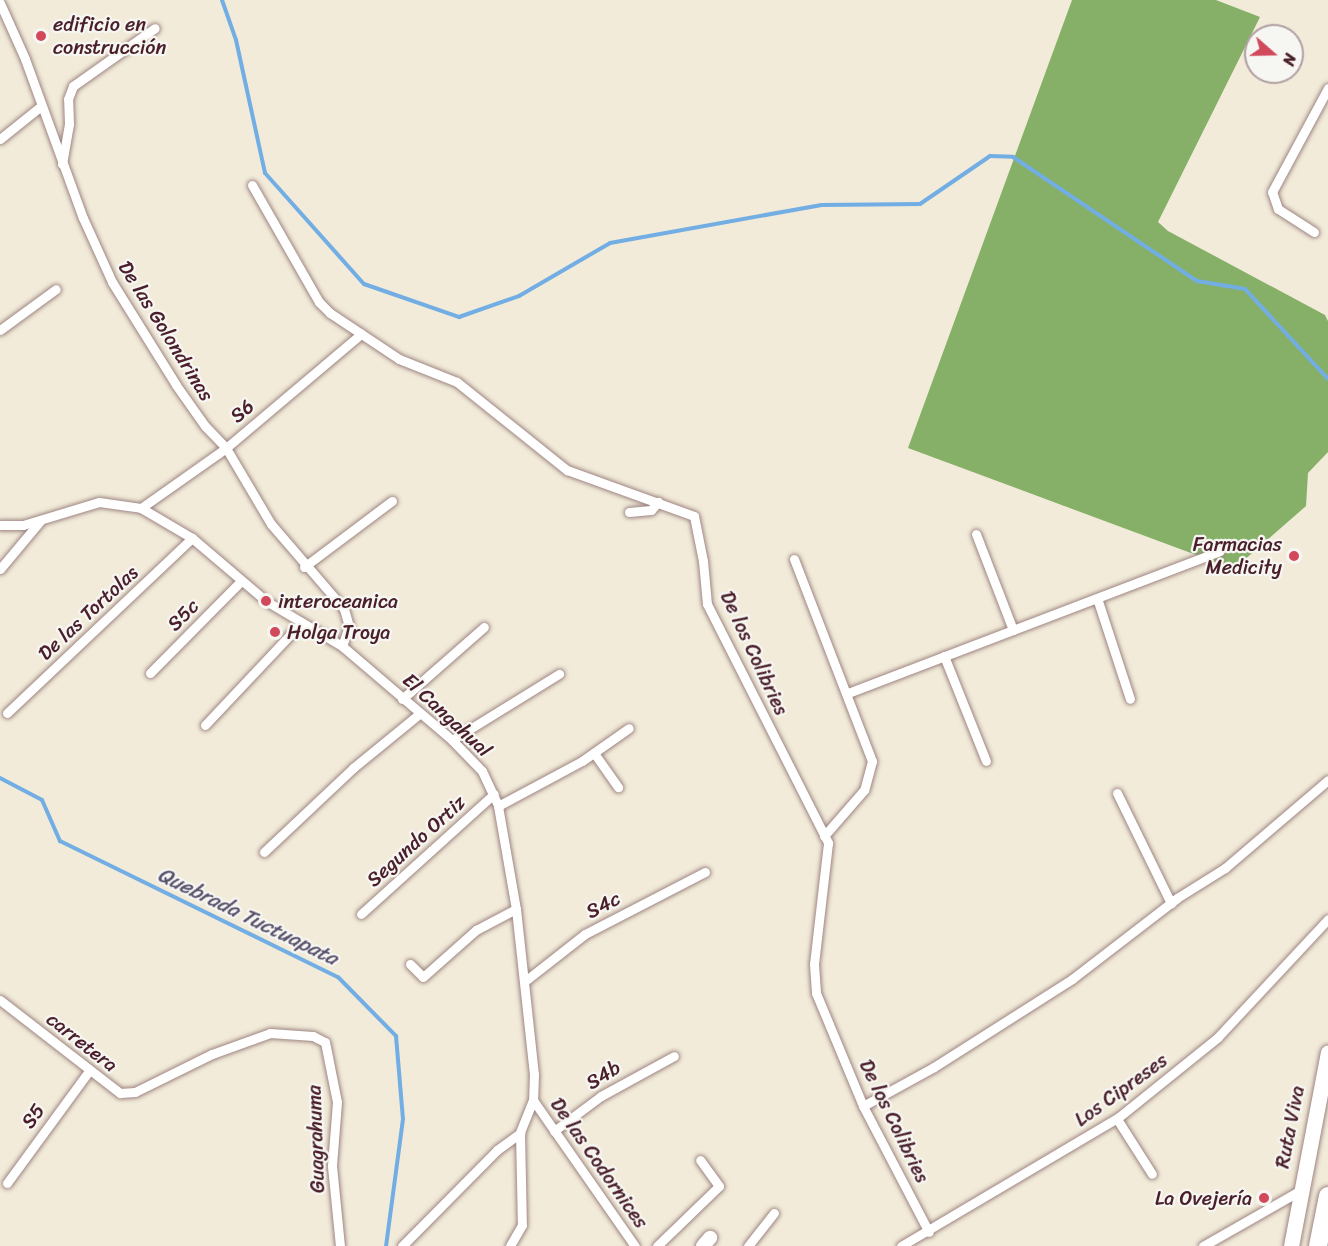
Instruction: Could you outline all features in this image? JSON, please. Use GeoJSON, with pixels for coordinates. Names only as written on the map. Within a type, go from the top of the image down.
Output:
{"type":"FeatureCollection","features":[{"type":"Feature","properties":{"kind":"highway"},"geometry":{"type":"LineString","coordinates":[[1318,1246],[1328,1196]]}},
{"type":"Feature","properties":{"kind":"main road","name":"Ruta Viva"},"geometry":{"type":"LineString","coordinates":[[1291,1246],[1328,1052]]}},
{"type":"Feature","properties":{"kind":"street","name":"De las Golondrinas"},"geometry":{"type":"LineString","coordinates":[[0,3],[26,59],[62,165],[117,291],[176,385],[205,426],[226,448],[271,524],[304,567],[344,609],[349,626],[342,645]]}},
{"type":"Feature","properties":{"kind":"street"},"geometry":{"type":"LineString","coordinates":[[62,165],[69,124],[68,99],[73,86],[155,28]]}},
{"type":"Feature","properties":{"kind":"street"},"geometry":{"type":"LineString","coordinates":[[1314,232],[1278,209],[1272,192],[1328,88]]}},
{"type":"Feature","properties":{"kind":"street"},"geometry":{"type":"LineString","coordinates":[[0,139],[41,106]]}},
{"type":"Feature","properties":{"kind":"street","name":"De los Colibries"},"geometry":{"type":"LineString","coordinates":[[252,185],[319,302],[361,334],[399,359],[457,382],[567,470],[694,516],[704,561],[707,604],[828,843],[814,964],[816,993],[863,1106],[929,1232]]}},
{"type":"Feature","properties":{"kind":"street"},"geometry":{"type":"LineString","coordinates":[[0,330],[56,290]]}},
{"type":"Feature","properties":{"kind":"street","name":"S6"},"geometry":{"type":"LineString","coordinates":[[141,508],[226,448],[361,334]]}},
{"type":"Feature","properties":{"kind":"street"},"geometry":{"type":"LineString","coordinates":[[304,567],[392,501]]}},
{"type":"Feature","properties":{"kind":"street","name":"El Cangahual"},"geometry":{"type":"LineString","coordinates":[[0,525],[41,520],[69,509],[99,502],[141,508],[192,538],[240,582],[342,645],[419,714],[452,740],[482,771],[498,806],[516,909],[525,981],[533,1100],[520,1133],[522,1225],[510,1246]]}},
{"type":"Feature","properties":{"kind":"street"},"geometry":{"type":"LineString","coordinates":[[628,512],[651,510],[658,502]]}},
{"type":"Feature","properties":{"kind":"street"},"geometry":{"type":"LineString","coordinates":[[0,569],[41,520]]}},
{"type":"Feature","properties":{"kind":"street"},"geometry":{"type":"LineString","coordinates":[[975,534],[1013,630]]}},
{"type":"Feature","properties":{"kind":"street","name":"De las Tortolas"},"geometry":{"type":"LineString","coordinates":[[7,713],[192,538]]}},
{"type":"Feature","properties":{"kind":"street"},"geometry":{"type":"LineString","coordinates":[[848,693],[1220,550]]}},
{"type":"Feature","properties":{"kind":"street"},"geometry":{"type":"LineString","coordinates":[[794,559],[848,693],[872,761],[864,790],[824,836]]}},
{"type":"Feature","properties":{"kind":"street","name":"S5c"},"geometry":{"type":"LineString","coordinates":[[150,673],[240,582]]}},
{"type":"Feature","properties":{"kind":"street"},"geometry":{"type":"LineString","coordinates":[[1097,598],[1130,699]]}},
{"type":"Feature","properties":{"kind":"street"},"geometry":{"type":"LineString","coordinates":[[205,725],[302,622]]}},
{"type":"Feature","properties":{"kind":"street"},"geometry":{"type":"LineString","coordinates":[[402,699],[414,685],[484,627]]}},
{"type":"Feature","properties":{"kind":"street"},"geometry":{"type":"LineString","coordinates":[[944,656],[986,760]]}},
{"type":"Feature","properties":{"kind":"street"},"geometry":{"type":"LineString","coordinates":[[452,740],[559,674]]}},
{"type":"Feature","properties":{"kind":"street"},"geometry":{"type":"LineString","coordinates":[[264,852],[353,768],[419,714]]}},
{"type":"Feature","properties":{"kind":"street","name":"Segundo Ortiz"},"geometry":{"type":"LineString","coordinates":[[498,806],[594,753],[629,728]]}},
{"type":"Feature","properties":{"kind":"street"},"geometry":{"type":"LineString","coordinates":[[594,753],[618,787]]}},
{"type":"Feature","properties":{"kind":"street"},"geometry":{"type":"LineString","coordinates":[[863,1106],[934,1067],[1072,979],[1171,903],[1226,868],[1328,780]]}},
{"type":"Feature","properties":{"kind":"street"},"geometry":{"type":"LineString","coordinates":[[1117,793],[1171,903]]}},
{"type":"Feature","properties":{"kind":"street","name":"Segundo Ortiz"},"geometry":{"type":"LineString","coordinates":[[361,914],[494,794]]}},
{"type":"Feature","properties":{"kind":"street","name":"S4c"},"geometry":{"type":"LineString","coordinates":[[525,981],[585,934],[705,872]]}},
{"type":"Feature","properties":{"kind":"street"},"geometry":{"type":"LineString","coordinates":[[410,964],[423,977],[476,930],[516,909]]}},
{"type":"Feature","properties":{"kind":"street","name":"Los Cipreses"},"geometry":{"type":"LineString","coordinates":[[901,1246],[929,1232],[1117,1119],[1218,1037],[1328,919]]}},
{"type":"Feature","properties":{"kind":"street","name":"carretera"},"geometry":{"type":"LineString","coordinates":[[0,1000],[120,1093],[148,1086]]}},
{"type":"Feature","properties":{"kind":"street","name":"Guagrahuma"},"geometry":{"type":"LineString","coordinates":[[148,1086],[212,1054],[261,1035],[296,1033],[325,1042],[337,1102],[332,1166],[340,1246]]}},
{"type":"Feature","properties":{"kind":"street","name":"S4b"},"geometry":{"type":"LineString","coordinates":[[554,1131],[601,1096],[674,1056]]}},
{"type":"Feature","properties":{"kind":"street","name":"S5"},"geometry":{"type":"LineString","coordinates":[[7,1183],[89,1071]]}},
{"type":"Feature","properties":{"kind":"street","name":"De las Codornices"},"geometry":{"type":"LineString","coordinates":[[533,1100],[635,1246]]}},
{"type":"Feature","properties":{"kind":"street"},"geometry":{"type":"LineString","coordinates":[[1117,1119],[1152,1174]]}},
{"type":"Feature","properties":{"kind":"street"},"geometry":{"type":"LineString","coordinates":[[402,1246],[497,1150],[520,1133]]}},
{"type":"Feature","properties":{"kind":"street"},"geometry":{"type":"LineString","coordinates":[[657,1246],[719,1186],[700,1160]]}},
{"type":"Feature","properties":{"kind":"street"},"geometry":{"type":"LineString","coordinates":[[1203,1246],[1301,1190]]}},
{"type":"Feature","properties":{"kind":"street"},"geometry":{"type":"LineString","coordinates":[[748,1246],[774,1213]]}},
{"type":"Feature","properties":{"kind":"green space"},"geometry":{"type":"Polygon","coordinates":[[[1072,0],[1216,0],[1260,17],[1257,24],[1244,24],[1244,49],[1158,222],[1168,231],[1325,315],[1328,321],[1328,452],[1308,473],[1306,506],[1234,569],[908,448],[1072,0]]]}},
{"type":"Feature","properties":{"kind":"waterway"},"geometry":{"type":"LineString","coordinates":[[222,0],[236,40],[265,173],[364,284],[459,317],[519,296],[610,243],[822,205],[920,204],[990,156],[1013,157],[1197,281],[1245,289],[1328,379]]}},
{"type":"Feature","properties":{"kind":"waterway","name":"Quebrada Tuctuapata"},"geometry":{"type":"LineString","coordinates":[[0,778],[42,800],[60,841],[338,977],[396,1036],[403,1119],[386,1246]]}},
{"type":"Feature","properties":{"kind":"place","name":"edificio en construcción"},"geometry":{"type":"Point","coordinates":[41,36]}},
{"type":"Feature","properties":{"kind":"place","name":"Farmacias Medicity"},"geometry":{"type":"Point","coordinates":[1294,556]}},
{"type":"Feature","properties":{"kind":"place","name":"interoceanica"},"geometry":{"type":"Point","coordinates":[266,601]}},
{"type":"Feature","properties":{"kind":"place","name":"Holga Troya"},"geometry":{"type":"Point","coordinates":[275,632]}},
{"type":"Feature","properties":{"kind":"place","name":"La Ovejería"},"geometry":{"type":"Point","coordinates":[1264,1198]}}]}
